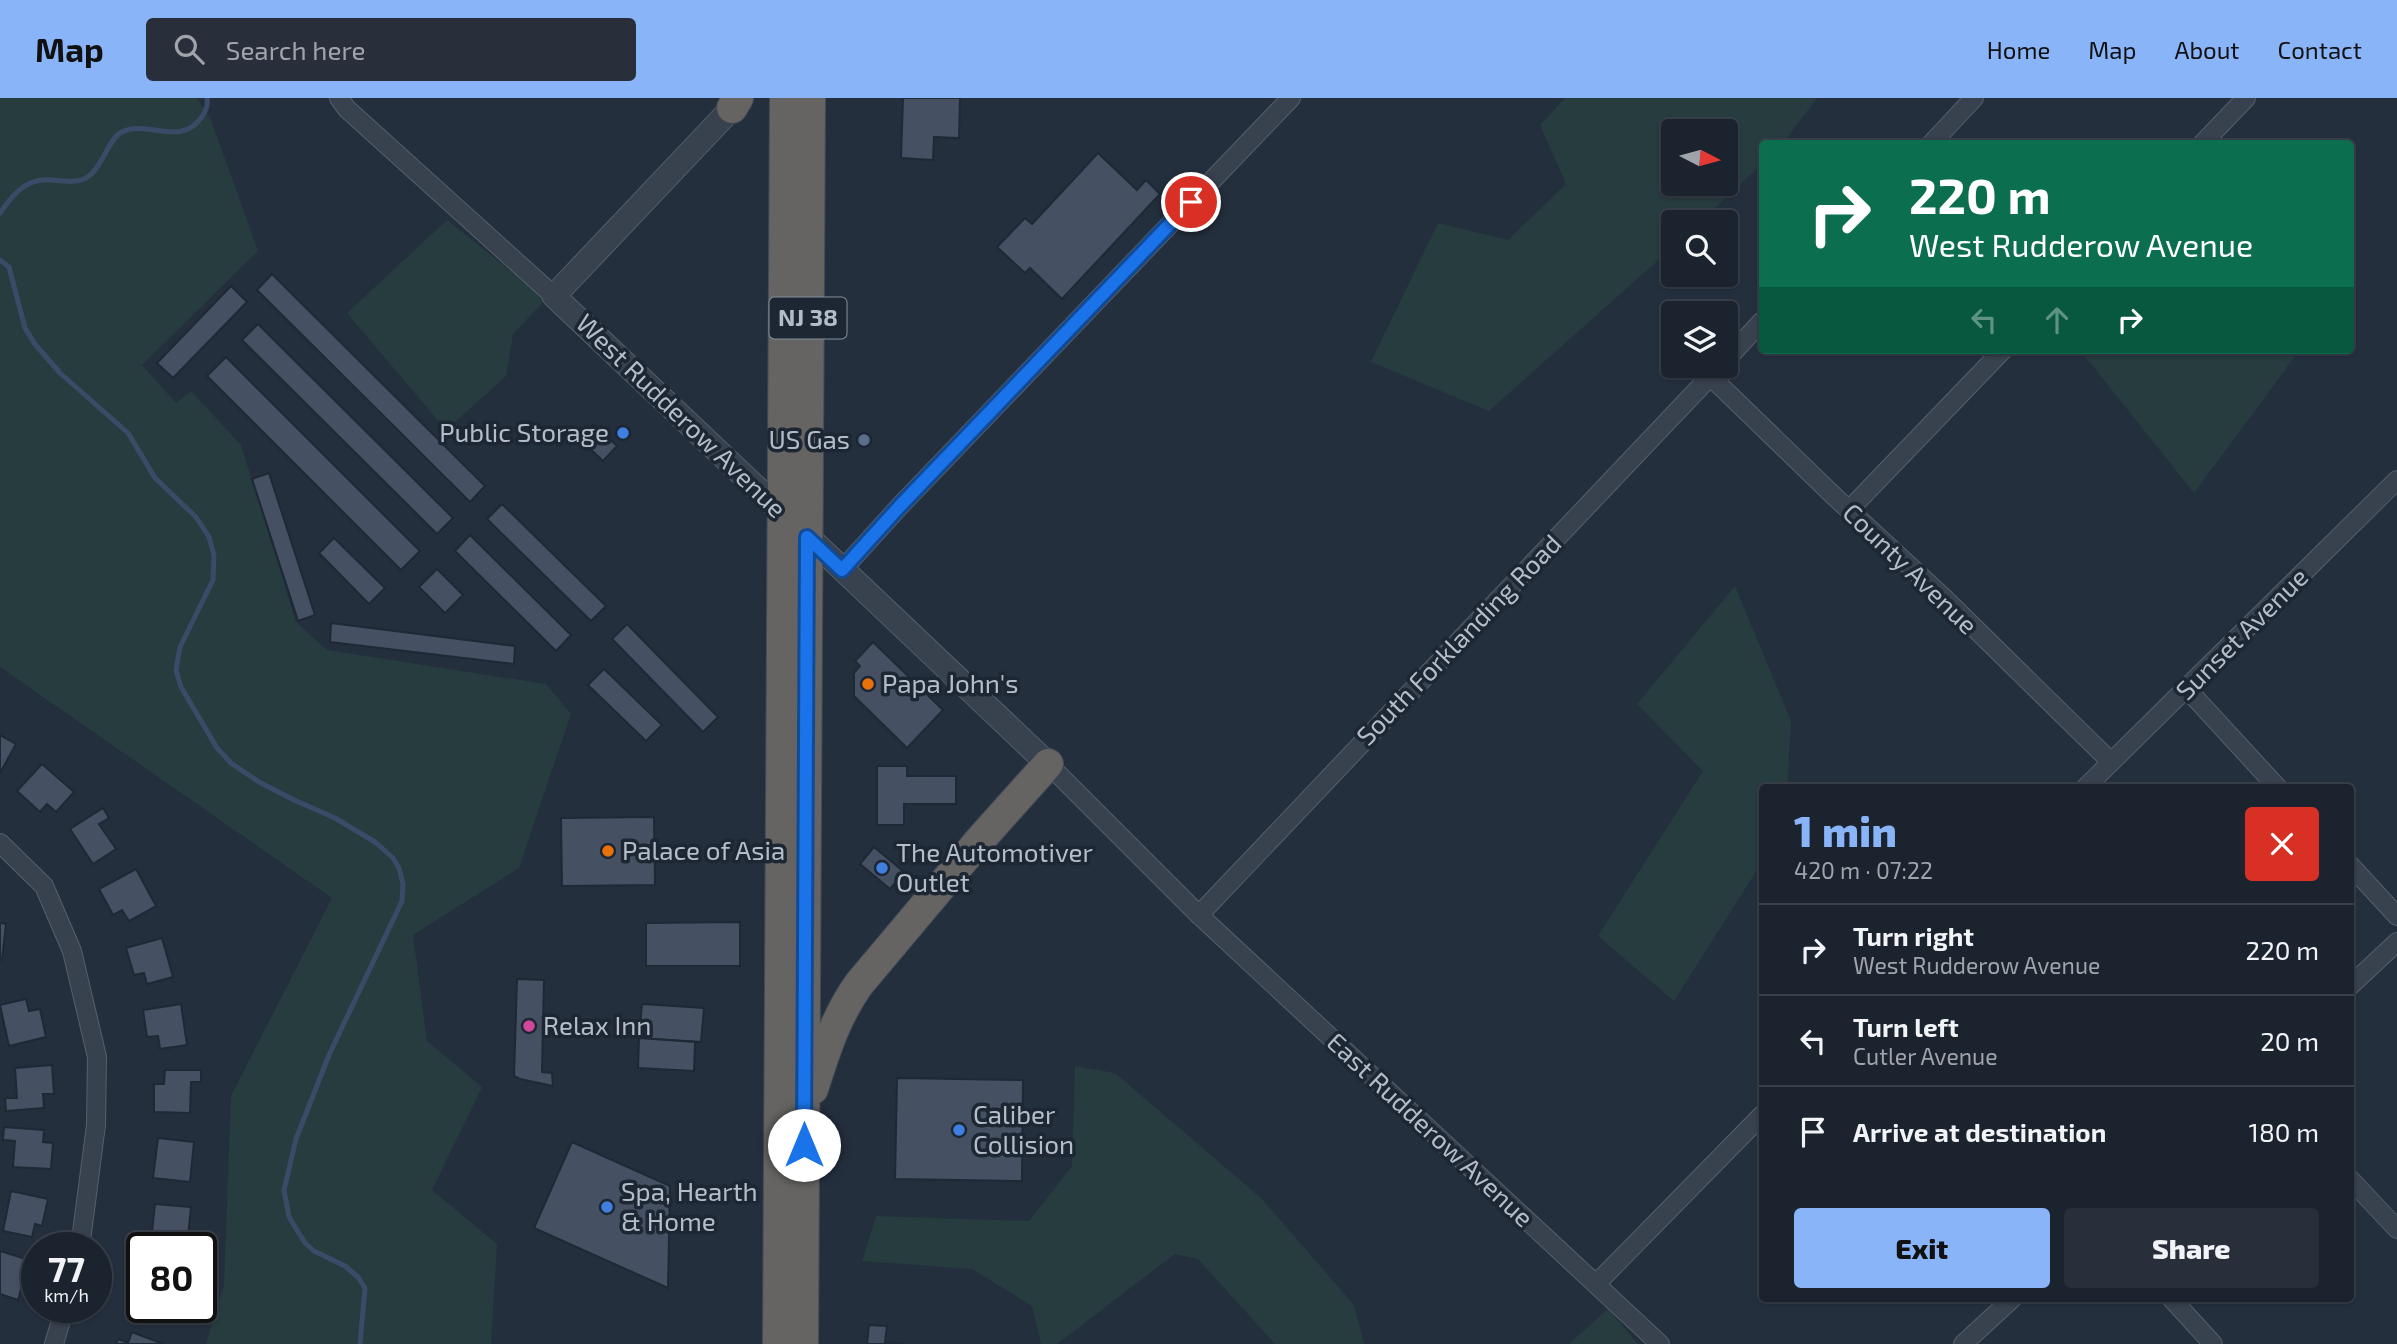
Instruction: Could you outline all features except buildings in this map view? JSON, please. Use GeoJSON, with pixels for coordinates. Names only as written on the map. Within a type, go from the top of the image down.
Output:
{"type":"FeatureCollection","features":[{"type":"Feature","properties":{"kind":"highway","name":"NJ 38"},"geometry":{"type":"LineString","coordinates":[[778,1344],[785,98]]}},
{"type":"Feature","properties":{"kind":"highway","name":"NJ 38"},"geometry":{"type":"LineString","coordinates":[[803,1344],[810,98]]}},
{"type":"Feature","properties":{"kind":"highway"},"geometry":{"type":"LineString","coordinates":[[804,1119],[825,1049],[848,999],[980,840],[1048,764]]}},
{"type":"Feature","properties":{"kind":"street","name":"West Rudderow Avenue"},"geometry":{"type":"LineString","coordinates":[[339,98],[347,109],[554,296],[1048,764],[1199,915]]}},
{"type":"Feature","properties":{"kind":"street"},"geometry":{"type":"LineString","coordinates":[[842,570],[899,507],[1291,98]]}},
{"type":"Feature","properties":{"kind":"street"},"geometry":{"type":"LineString","coordinates":[[1935,140],[1974,98]]}},
{"type":"Feature","properties":{"kind":"street"},"geometry":{"type":"LineString","coordinates":[[2206,140],[2246,98]]}},
{"type":"Feature","properties":{"kind":"street"},"geometry":{"type":"LineString","coordinates":[[554,296],[735,103]]}},
{"type":"Feature","properties":{"kind":"street"},"geometry":{"type":"LineString","coordinates":[[1738,347],[1759,324]]}},
{"type":"Feature","properties":{"kind":"street"},"geometry":{"type":"LineString","coordinates":[[1849,510],[1999,354]]}},
{"type":"Feature","properties":{"kind":"street","name":"South Forklanding Road"},"geometry":{"type":"LineString","coordinates":[[1199,915],[1708,378]]}},
{"type":"Feature","properties":{"kind":"street","name":"County Avenue"},"geometry":{"type":"LineString","coordinates":[[1722,378],[1849,510],[1941,595],[2111,762]]}},
{"type":"Feature","properties":{"kind":"street","name":"Sunset Avenue"},"geometry":{"type":"LineString","coordinates":[[2089,784],[2397,480]]}},
{"type":"Feature","properties":{"kind":"street"},"geometry":{"type":"LineString","coordinates":[[2187,689],[2274,784]]}},
{"type":"Feature","properties":{"kind":"street"},"geometry":{"type":"LineString","coordinates":[[0,843],[44,886],[72,951],[97,1057],[96,1125],[82,1232]]}},
{"type":"Feature","properties":{"kind":"street"},"geometry":{"type":"LineString","coordinates":[[2354,869],[2397,916]]}},
{"type":"Feature","properties":{"kind":"street","name":"East Rudderow Avenue"},"geometry":{"type":"LineString","coordinates":[[1199,915],[1660,1344]]}},
{"type":"Feature","properties":{"kind":"street"},"geometry":{"type":"LineString","coordinates":[[2354,982],[2397,942]]}},
{"type":"Feature","properties":{"kind":"street"},"geometry":{"type":"LineString","coordinates":[[1596,1284],[1759,1118]]}},
{"type":"Feature","properties":{"kind":"street"},"geometry":{"type":"LineString","coordinates":[[2354,1184],[2397,1229]]}},
{"type":"Feature","properties":{"kind":"street"},"geometry":{"type":"LineString","coordinates":[[1963,1344],[2009,1302]]}},
{"type":"Feature","properties":{"kind":"street"},"geometry":{"type":"LineString","coordinates":[[2175,1302],[2213,1344]]}},
{"type":"Feature","properties":{"kind":"street"},"geometry":{"type":"LineString","coordinates":[[54,1344],[60,1323]]}},
{"type":"Feature","properties":{"kind":"green space"},"geometry":{"type":"Polygon","coordinates":[[[0,98],[197,98],[211,120],[258,251],[142,365],[176,403],[191,391],[241,445],[296,622],[327,650],[546,684],[571,714],[519,868],[413,935],[427,1041],[482,1087],[432,1190],[497,1244],[491,1344],[206,1344],[212,1323],[217,1323],[217,1308],[224,1285],[231,1096],[332,898],[0,667],[0,98]]]}},
{"type":"Feature","properties":{"kind":"green space"},"geometry":{"type":"Polygon","coordinates":[[[1565,98],[1817,98],[1785,140],[1759,140],[1759,167],[1738,186],[1738,119],[1661,119],[1661,196],[1728,196],[1713,210],[1661,210],[1661,258],[1489,411],[1371,362],[1438,223],[1508,240],[1566,184],[1540,125],[1565,98]]]}},
{"type":"Feature","properties":{"kind":"green space"},"geometry":{"type":"Polygon","coordinates":[[[447,220],[546,299],[513,334],[506,376],[446,430],[347,313],[447,220]]]}},
{"type":"Feature","properties":{"kind":"green space"},"geometry":{"type":"Polygon","coordinates":[[[2083,354],[2297,354],[2194,493],[2083,354]]]}},
{"type":"Feature","properties":{"kind":"green space"},"geometry":{"type":"Polygon","coordinates":[[[1735,586],[1791,721],[1787,784],[1759,784],[1759,867],[1674,1001],[1598,936],[1703,771],[1637,704],[1735,586]]]}},
{"type":"Feature","properties":{"kind":"green space"},"geometry":{"type":"Polygon","coordinates":[[[1075,1066],[1115,1073],[1261,1198],[1354,1305],[1364,1344],[1275,1344],[1198,1259],[1175,1254],[1057,1344],[1041,1344],[1032,1306],[972,1269],[862,1261],[876,1216],[1029,1221],[1072,1166],[1075,1066]]]}},
{"type":"Feature","properties":{"kind":"green space"},"geometry":{"type":"Polygon","coordinates":[[[1608,1309],[1638,1344],[1569,1344],[1608,1309]]]}},
{"type":"Feature","properties":{"kind":"waterway"},"geometry":{"type":"LineString","coordinates":[[0,213],[16,193],[35,181],[84,179],[95,170],[120,133],[130,129],[173,132],[192,127],[204,113],[207,98]]}},
{"type":"Feature","properties":{"kind":"waterway"},"geometry":{"type":"LineString","coordinates":[[0,260],[9,267],[25,328],[34,343],[60,373],[128,433],[155,478],[196,517],[209,537],[214,555],[213,580],[180,647],[176,670],[181,687],[217,748],[231,763],[259,782],[335,818],[375,842],[393,858],[399,868],[403,884],[402,901],[329,1055],[296,1139],[284,1190],[289,1217],[305,1243],[314,1251],[345,1266],[358,1277],[365,1288],[360,1344]]}},
{"type":"Feature","properties":{"kind":"place","name":"Public Storage"},"geometry":{"type":"Point","coordinates":[623,433]}},
{"type":"Feature","properties":{"kind":"place","name":"US Gas"},"geometry":{"type":"Point","coordinates":[864,440]}},
{"type":"Feature","properties":{"kind":"place","name":"Papa John's"},"geometry":{"type":"Point","coordinates":[868,684]}},
{"type":"Feature","properties":{"kind":"place","name":"Palace of Asia"},"geometry":{"type":"Point","coordinates":[608,851]}},
{"type":"Feature","properties":{"kind":"place","name":"The Automotiver Outlet"},"geometry":{"type":"Point","coordinates":[882,868]}},
{"type":"Feature","properties":{"kind":"place","name":"Relax Inn"},"geometry":{"type":"Point","coordinates":[529,1026]}},
{"type":"Feature","properties":{"kind":"place","name":"Caliber Collision"},"geometry":{"type":"Point","coordinates":[959,1130]}},
{"type":"Feature","properties":{"kind":"place","name":"Spa, Hearth & Home"},"geometry":{"type":"Point","coordinates":[607,1207]}},
{"type":"Feature","properties":{"kind":"route"},"geometry":{"type":"LineString","coordinates":[[804,1145],[807,537],[842,570],[1191,202]]}}]}
